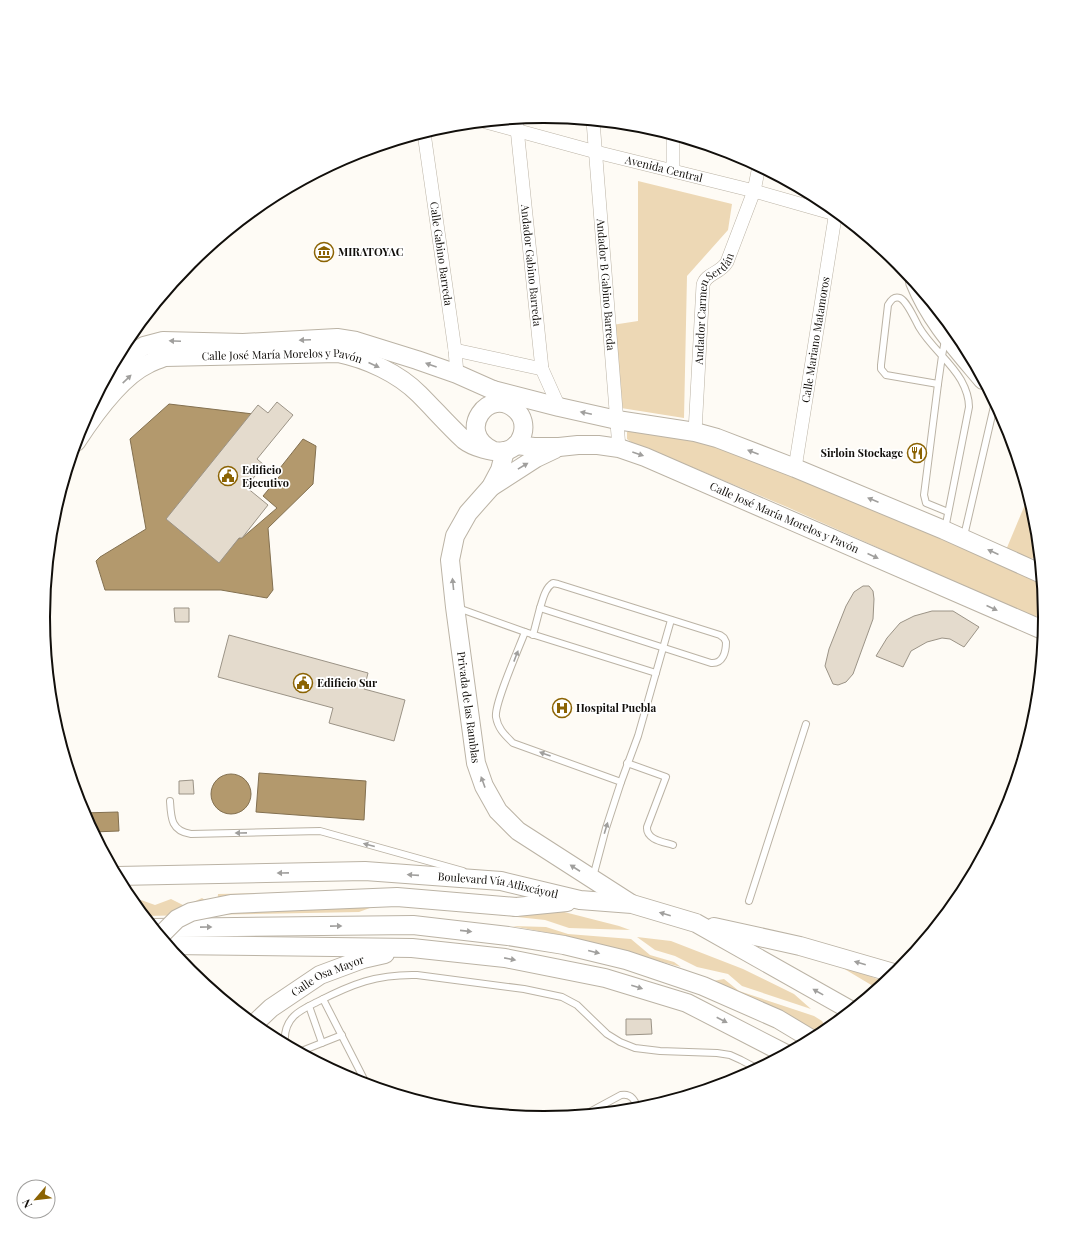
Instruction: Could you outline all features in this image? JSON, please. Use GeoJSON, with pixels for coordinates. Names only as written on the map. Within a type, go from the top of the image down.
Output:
{"type":"FeatureCollection","features":[{"type":"Feature","properties":{"kind":"street","name":"Avenida Central"},"geometry":{"type":"LineString","coordinates":[[517,125],[596,152],[754,191],[826,211]]}},
{"type":"Feature","properties":{"kind":"street","name":"Andador Gabino Barreda"},"geometry":{"type":"LineString","coordinates":[[517,125],[542,369],[559,408]]}},
{"type":"Feature","properties":{"kind":"street","name":"Andador B Gabino Barreda"},"geometry":{"type":"LineString","coordinates":[[593,125],[596,152],[619,448]]}},
{"type":"Feature","properties":{"kind":"street","name":"Calle Gabino Barreda"},"geometry":{"type":"LineString","coordinates":[[425,138],[455,350],[457,374]]}},
{"type":"Feature","properties":{"kind":"street"},"geometry":{"type":"LineString","coordinates":[[672,171],[673,140]]}},
{"type":"Feature","properties":{"kind":"street","name":"Andador Carmen Serdán"},"geometry":{"type":"LineString","coordinates":[[695,432],[703,286],[706,278],[721,270],[727,262],[754,191],[758,172]]}},
{"type":"Feature","properties":{"kind":"street","name":"Calle Mariano Matamoros"},"geometry":{"type":"LineString","coordinates":[[795,468],[837,219]]}},
{"type":"Feature","properties":{"kind":"street"},"geometry":{"type":"LineString","coordinates":[[921,297],[966,373],[977,377]]}},
{"type":"Feature","properties":{"kind":"street","name":"Calle José María Morelos y Pavón"},"geometry":{"type":"LineString","coordinates":[[119,366],[130,355],[144,346],[163,341],[243,344],[337,338],[356,341],[457,374],[493,390],[514,403]]}},
{"type":"Feature","properties":{"kind":"street"},"geometry":{"type":"LineString","coordinates":[[455,350],[542,369]]}},
{"type":"Feature","properties":{"kind":"street","name":"Calle José María Morelos y Pavón"},"geometry":{"type":"LineString","coordinates":[[93,416],[109,397],[131,375],[147,364],[165,357],[338,353],[354,356],[402,380],[418,393],[464,440],[473,446],[504,449],[598,445],[619,448],[645,457],[1039,629]]}},
{"type":"Feature","properties":{"kind":"street"},"geometry":{"type":"LineString","coordinates":[[514,403],[523,420],[523,435],[504,449],[486,447],[477,436],[477,418],[489,405],[497,403],[514,403],[559,408],[617,420],[695,432],[716,438],[795,468],[1036,569]]}},
{"type":"Feature","properties":{"kind":"street"},"geometry":{"type":"LineString","coordinates":[[491,487],[536,458],[559,447]]}},
{"type":"Feature","properties":{"kind":"street","name":"Privada de las Ramblas"},"geometry":{"type":"LineString","coordinates":[[504,449],[500,470],[491,487],[468,513],[455,536],[450,560],[476,763],[484,786],[498,811],[518,832],[632,904]]}},
{"type":"Feature","properties":{"kind":"street","name":"Boulevard Vía Atlixcáyotl"},"geometry":{"type":"LineString","coordinates":[[123,876],[365,871],[501,881],[580,900],[632,904],[696,923],[848,1009]]}},
{"type":"Feature","properties":{"kind":"street"},"geometry":{"type":"LineString","coordinates":[[163,933],[177,919],[191,912],[231,904],[397,897],[516,907],[580,900]]}},
{"type":"Feature","properties":{"kind":"street"},"geometry":{"type":"LineString","coordinates":[[696,923],[800,946],[889,972]]}},
{"type":"Feature","properties":{"kind":"street"},"geometry":{"type":"LineString","coordinates":[[159,928],[413,925],[564,944],[626,960],[703,986],[778,1019],[807,1036]]}},
{"type":"Feature","properties":{"kind":"street"},"geometry":{"type":"LineString","coordinates":[[174,945],[412,948],[505,958],[605,978],[687,1003],[781,1052]]}},
{"type":"Feature","properties":{"kind":"street","name":"Calle Osa Mayor"},"geometry":{"type":"LineString","coordinates":[[258,1020],[271,1008],[320,975],[363,959],[412,948]]}},
{"type":"Feature","properties":{"kind":"lane"},"geometry":{"type":"LineString","coordinates":[[938,384],[886,375],[883,373],[881,365],[888,305],[891,300],[901,298],[905,302],[920,329],[942,356],[966,373],[969,407],[944,530]]}},
{"type":"Feature","properties":{"kind":"lane"},"geometry":{"type":"LineString","coordinates":[[946,337],[938,384],[924,495],[926,503],[948,512]]}},
{"type":"Feature","properties":{"kind":"lane"},"geometry":{"type":"LineString","coordinates":[[963,539],[993,410]]}},
{"type":"Feature","properties":{"kind":"lane"},"geometry":{"type":"LineString","coordinates":[[533,635],[540,608],[549,586],[558,584],[720,635],[724,638],[726,647],[720,661],[716,664],[711,663],[540,608]]}},
{"type":"Feature","properties":{"kind":"lane"},"geometry":{"type":"LineString","coordinates":[[455,607],[533,635],[656,673]]}},
{"type":"Feature","properties":{"kind":"lane"},"geometry":{"type":"LineString","coordinates":[[592,879],[606,828],[638,736],[672,620]]}},
{"type":"Feature","properties":{"kind":"lane"},"geometry":{"type":"LineString","coordinates":[[525,632],[498,702],[496,716],[501,731],[513,743],[621,782]]}},
{"type":"Feature","properties":{"kind":"lane"},"geometry":{"type":"LineString","coordinates":[[749,901],[806,724]]}},
{"type":"Feature","properties":{"kind":"lane"},"geometry":{"type":"LineString","coordinates":[[628,763],[666,777],[646,832],[652,838],[673,845]]}},
{"type":"Feature","properties":{"kind":"lane"},"geometry":{"type":"LineString","coordinates":[[170,801],[172,820],[179,830],[185,833],[320,831],[501,881]]}},
{"type":"Feature","properties":{"kind":"lane"},"geometry":{"type":"LineString","coordinates":[[284,1038],[287,1026],[293,1017],[309,1006],[370,979],[401,974],[524,989],[562,997],[577,1005],[606,1034],[635,1048],[660,1051],[717,1053],[730,1055],[752,1066]]}},
{"type":"Feature","properties":{"kind":"lane"},"geometry":{"type":"LineString","coordinates":[[323,999],[364,1078]]}},
{"type":"Feature","properties":{"kind":"lane"},"geometry":{"type":"LineString","coordinates":[[309,1006],[322,1043]]}},
{"type":"Feature","properties":{"kind":"lane"},"geometry":{"type":"LineString","coordinates":[[305,1050],[342,1035]]}},
{"type":"Feature","properties":{"kind":"lane"},"geometry":{"type":"LineString","coordinates":[[595,1109],[626,1094],[634,1099],[636,1103]]}},
{"type":"Feature","properties":{"kind":"shaded area"},"geometry":{"type":"Polygon","coordinates":[[[638,181],[732,204],[728,230],[687,276],[684,418],[621,408],[612,325],[638,321],[638,181]]]}},
{"type":"Feature","properties":{"kind":"shaded area"},"geometry":{"type":"Polygon","coordinates":[[[169,404],[270,416],[178,529],[219,562],[239,538],[242,538],[277,508],[263,496],[283,472],[280,468],[303,439],[316,446],[313,484],[268,528],[273,590],[267,598],[221,590],[105,590],[96,561],[100,557],[146,529],[130,439],[169,404]]]}},
{"type":"Feature","properties":{"kind":"shaded area"},"geometry":{"type":"Polygon","coordinates":[[[627,432],[665,432],[723,447],[930,532],[1038,582],[1039,619],[945,579],[787,507],[635,445],[627,439],[627,432]]]}},
{"type":"Feature","properties":{"kind":"shaded area"},"geometry":{"type":"Polygon","coordinates":[[[1025,504],[1036,559],[1027,558],[1006,550],[1025,504]]]}},
{"type":"Feature","properties":{"kind":"shaded area"},"geometry":{"type":"Polygon","coordinates":[[[259,773],[366,781],[364,820],[256,812],[259,773]]]}},
{"type":"Feature","properties":{"kind":"shaded area"},"geometry":{"type":"Polygon","coordinates":[[[235,774],[242,777],[248,783],[251,794],[250,802],[242,811],[235,814],[227,814],[220,811],[212,802],[211,790],[214,783],[223,775],[235,774]]]}},
{"type":"Feature","properties":{"kind":"shaded area"},"geometry":{"type":"Polygon","coordinates":[[[118,812],[119,831],[99,832],[91,813],[118,812]]]}},
{"type":"Feature","properties":{"kind":"shaded area"},"geometry":{"type":"Polygon","coordinates":[[[374,891],[378,905],[359,912],[150,916],[140,902],[141,900],[155,905],[171,899],[185,906],[202,898],[217,908],[218,894],[374,891]]]}},
{"type":"Feature","properties":{"kind":"shaded area"},"geometry":{"type":"Polygon","coordinates":[[[384,903],[533,904],[630,930],[569,928],[545,920],[384,903]]]}},
{"type":"Feature","properties":{"kind":"shaded area"},"geometry":{"type":"Polygon","coordinates":[[[512,926],[546,927],[568,934],[631,939],[650,955],[674,962],[681,967],[565,936],[512,926]]]}},
{"type":"Feature","properties":{"kind":"shaded area"},"geometry":{"type":"Polygon","coordinates":[[[637,937],[671,941],[743,969],[794,994],[811,1009],[742,986],[728,974],[697,967],[675,956],[655,950],[637,937]]]}},
{"type":"Feature","properties":{"kind":"shaded area"},"geometry":{"type":"Polygon","coordinates":[[[826,958],[881,979],[874,986],[826,958]]]}},
{"type":"Feature","properties":{"kind":"shaded area"},"geometry":{"type":"Polygon","coordinates":[[[724,979],[739,991],[814,1016],[822,1021],[824,1025],[813,1033],[713,981],[724,979]]]}},
{"type":"Feature","properties":{"kind":"building","name":"Edificio Ejecutivo"},"geometry":{"type":"Polygon","coordinates":[[[277,402],[293,415],[257,459],[264,465],[246,487],[268,505],[242,538],[239,538],[219,563],[166,519],[258,405],[268,413],[277,402]]]}},
{"type":"Feature","properties":{"kind":"building"},"geometry":{"type":"Polygon","coordinates":[[[863,586],[869,586],[873,591],[873,619],[853,674],[846,682],[838,685],[833,684],[825,666],[829,649],[846,606],[854,592],[863,586]]]}},
{"type":"Feature","properties":{"kind":"building"},"geometry":{"type":"Polygon","coordinates":[[[174,608],[189,608],[189,622],[175,622],[174,608]]]}},
{"type":"Feature","properties":{"kind":"building"},"geometry":{"type":"Polygon","coordinates":[[[932,611],[953,611],[979,627],[964,647],[950,639],[942,638],[927,642],[911,651],[903,667],[876,656],[887,638],[900,623],[914,616],[932,611]]]}},
{"type":"Feature","properties":{"kind":"building","name":"Edificio Sur"},"geometry":{"type":"Polygon","coordinates":[[[229,635],[368,673],[364,689],[405,700],[394,741],[329,723],[333,708],[218,677],[229,635]]]}},
{"type":"Feature","properties":{"kind":"building"},"geometry":{"type":"Polygon","coordinates":[[[193,780],[194,794],[179,794],[179,781],[193,780]]]}},
{"type":"Feature","properties":{"kind":"building"},"geometry":{"type":"Polygon","coordinates":[[[626,1019],[651,1019],[652,1034],[626,1035],[626,1019]]]}},
{"type":"Feature","properties":{"kind":"place","name":"MIRATOYAC"},"geometry":{"type":"Point","coordinates":[324,252]}},
{"type":"Feature","properties":{"kind":"place","name":"Sirloin Stockage"},"geometry":{"type":"Point","coordinates":[917,453]}},
{"type":"Feature","properties":{"kind":"place","name":"Edificio Ejecutivo"},"geometry":{"type":"Point","coordinates":[228,476]}},
{"type":"Feature","properties":{"kind":"place","name":"Edificio Sur"},"geometry":{"type":"Point","coordinates":[303,683]}},
{"type":"Feature","properties":{"kind":"place","name":"Hospital Puebla"},"geometry":{"type":"Point","coordinates":[562,708]}}]}
